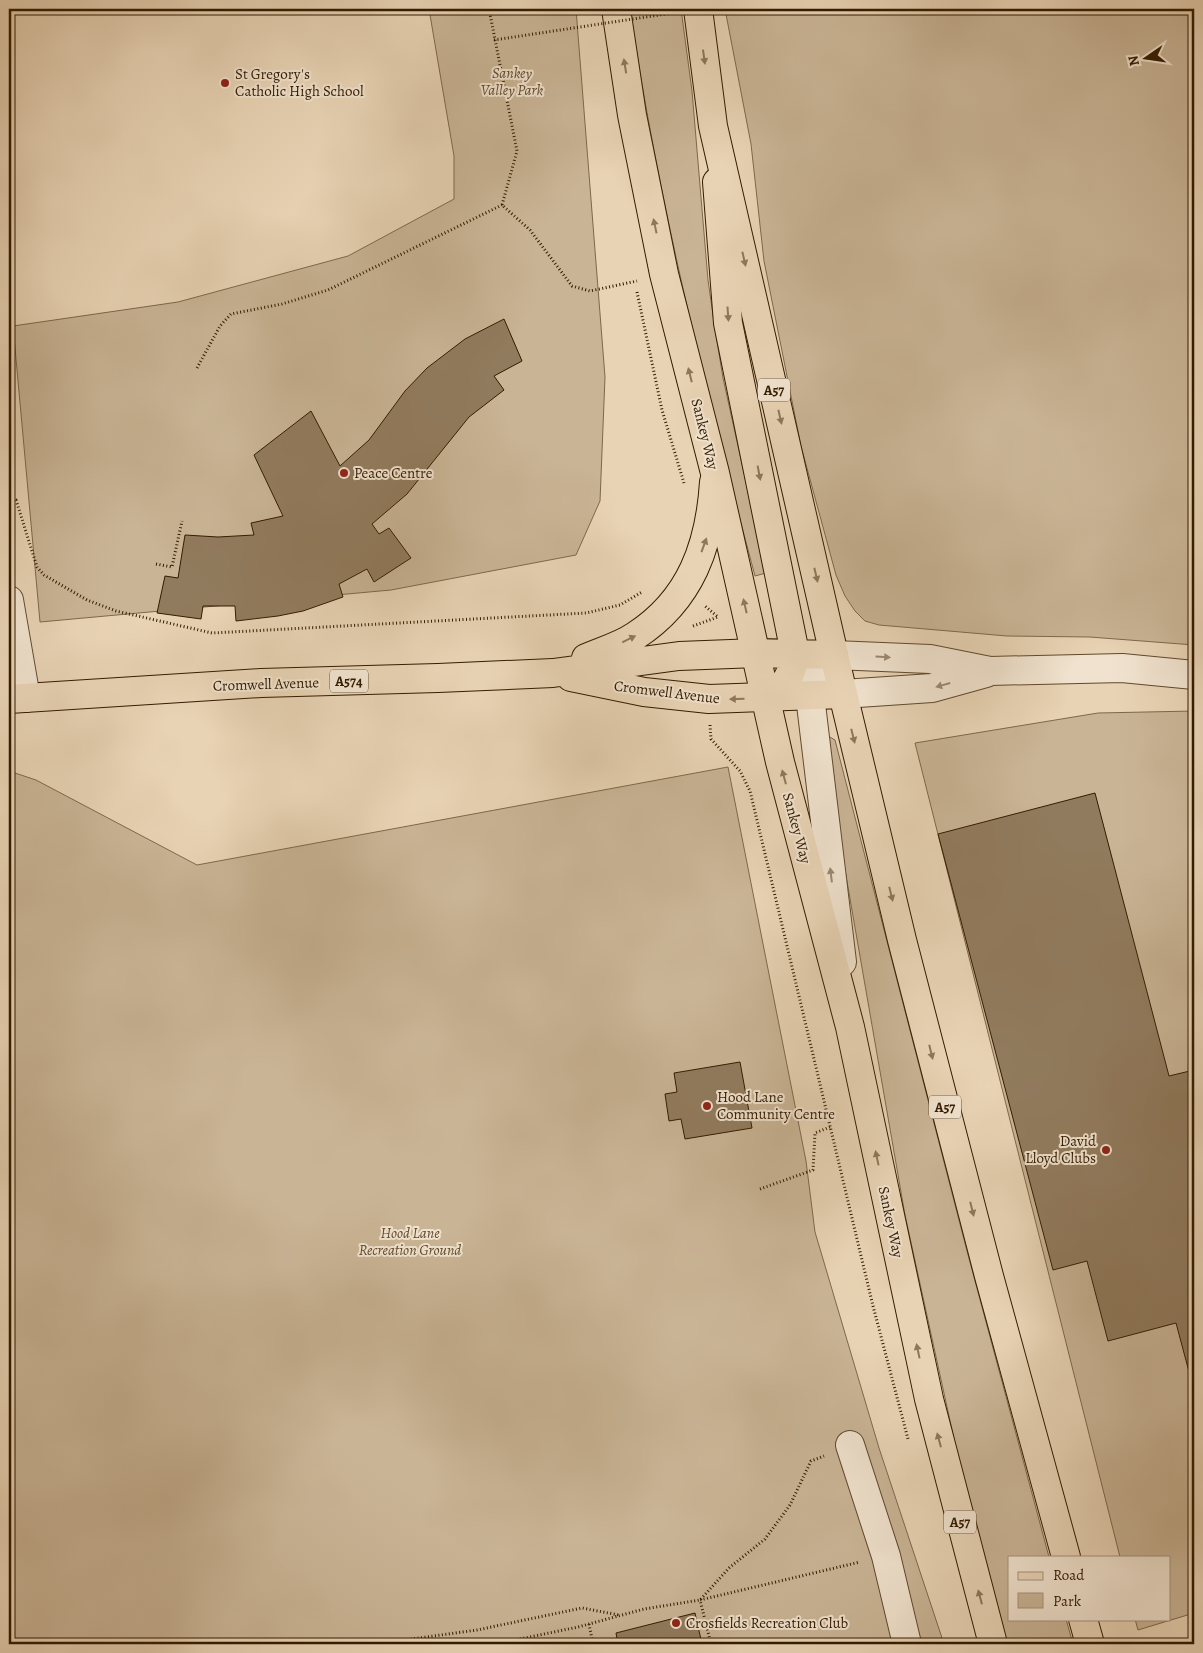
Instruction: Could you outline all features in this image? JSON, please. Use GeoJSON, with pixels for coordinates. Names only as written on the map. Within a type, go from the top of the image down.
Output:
{"type":"FeatureCollection","features":[{"type":"Feature","properties":{"kind":"main road","name":"Sankey Way"},"geometry":{"type":"LineString","coordinates":[[616,9],[632,115],[664,274],[715,473],[757,653],[765,698],[850,1027],[928,1399],[993,1644]]}},
{"type":"Feature","properties":{"kind":"main road","name":"A57"},"geometry":{"type":"LineString","coordinates":[[698,9],[713,126],[728,322],[795,653],[793,670],[784,686],[765,698]]}},
{"type":"Feature","properties":{"kind":"main road","name":"A57"},"geometry":{"type":"LineString","coordinates":[[713,126],[843,694],[904,949],[981,1247],[1066,1556]]}},
{"type":"Feature","properties":{"kind":"main road","name":"A574"},"geometry":{"type":"LineString","coordinates":[[553,673],[635,637],[668,608],[696,566],[707,539],[712,512],[715,473]]}},
{"type":"Feature","properties":{"kind":"main road","name":"Cromwell Avenue"},"geometry":{"type":"LineString","coordinates":[[17,698],[261,683],[553,673],[658,658],[757,653],[834,655]]}},
{"type":"Feature","properties":{"kind":"main road","name":"Cromwell Avenue"},"geometry":{"type":"LineString","coordinates":[[553,673],[644,692],[709,699],[843,694]]}},
{"type":"Feature","properties":{"kind":"main road"},"geometry":{"type":"LineString","coordinates":[[1083,1620],[1090,1644]]}},
{"type":"Feature","properties":{"kind":"street"},"geometry":{"type":"LineString","coordinates":[[9,600],[17,698]]}},
{"type":"Feature","properties":{"kind":"street"},"geometry":{"type":"LineString","coordinates":[[834,655],[930,659],[990,672]]}},
{"type":"Feature","properties":{"kind":"street","name":"A57"},"geometry":{"type":"LineString","coordinates":[[834,655],[825,660],[816,670],[810,684],[810,696],[850,1027]]}},
{"type":"Feature","properties":{"kind":"street"},"geometry":{"type":"LineString","coordinates":[[843,694],[932,688],[990,672],[1122,668],[1194,675]]}},
{"type":"Feature","properties":{"kind":"street"},"geometry":{"type":"LineString","coordinates":[[850,1445],[886,1556],[907,1644]]}},
{"type":"Feature","properties":{"kind":"path"},"geometry":{"type":"LineString","coordinates":[[197,368],[220,326],[230,314],[282,304],[328,290],[502,205],[517,151],[494,40],[490,9]]}},
{"type":"Feature","properties":{"kind":"path"},"geometry":{"type":"LineString","coordinates":[[494,40],[698,9]]}},
{"type":"Feature","properties":{"kind":"path"},"geometry":{"type":"LineString","coordinates":[[502,205],[530,230],[572,286],[590,291],[664,274]]}},
{"type":"Feature","properties":{"kind":"path"},"geometry":{"type":"LineString","coordinates":[[9,501],[16,500],[38,568],[44,575],[87,600],[116,612],[212,633],[586,613],[620,605],[649,586]]}},
{"type":"Feature","properties":{"kind":"path"},"geometry":{"type":"LineString","coordinates":[[156,564],[172,567],[182,521]]}},
{"type":"Feature","properties":{"kind":"path"},"geometry":{"type":"LineString","coordinates":[[711,739],[740,771],[750,791],[873,1306],[910,1447]]}},
{"type":"Feature","properties":{"kind":"path"},"geometry":{"type":"LineString","coordinates":[[760,1189],[813,1170],[815,1133],[830,1127]]}},
{"type":"Feature","properties":{"kind":"path"},"geometry":{"type":"LineString","coordinates":[[700,1600],[729,1568],[765,1539],[790,1504],[811,1461],[850,1445]]}},
{"type":"Feature","properties":{"kind":"path"},"geometry":{"type":"LineString","coordinates":[[496,1644],[589,1624],[644,1608],[700,1600],[886,1556]]}},
{"type":"Feature","properties":{"kind":"path"},"geometry":{"type":"LineString","coordinates":[[700,1600],[711,1644]]}},
{"type":"Feature","properties":{"kind":"path"},"geometry":{"type":"LineString","coordinates":[[376,1644],[468,1631],[582,1608],[620,1615]]}},
{"type":"Feature","properties":{"kind":"path"},"geometry":{"type":"LineString","coordinates":[[589,1624],[593,1644]]}},
{"type":"Feature","properties":{"kind":"green space","name":"Sankey Valley Park"},"geometry":{"type":"Polygon","coordinates":[[[429,9],[576,9],[605,377],[600,501],[576,555],[391,590],[40,622],[13,326],[178,302],[348,256],[454,199],[454,156],[429,9]]]}},
{"type":"Feature","properties":{"kind":"green space"},"geometry":{"type":"Polygon","coordinates":[[[630,9],[681,9],[692,91],[708,280],[715,329],[723,378],[766,573],[755,576],[684,294],[654,152],[630,9]]]}},
{"type":"Feature","properties":{"kind":"green space"},"geometry":{"type":"Polygon","coordinates":[[[725,9],[1194,9],[1194,645],[1090,637],[1007,636],[879,625],[865,621],[855,611],[845,596],[836,575],[801,446],[764,261],[751,144],[725,9]]]}},
{"type":"Feature","properties":{"kind":"green space","name":"David Lloyd Clubs"},"geometry":{"type":"Polygon","coordinates":[[[1194,711],[1194,1613],[1138,1630],[1135,1620],[1170,1620],[1170,1556],[1120,1556],[915,743],[1098,713],[1194,711]]]}},
{"type":"Feature","properties":{"kind":"green space"},"geometry":{"type":"Polygon","coordinates":[[[828,736],[835,740],[967,1251],[1049,1556],[1008,1556],[1008,1620],[1066,1620],[1073,1644],[1006,1644],[956,1448],[905,1215],[833,801],[828,736]]]}},
{"type":"Feature","properties":{"kind":"green space","name":"Hood Lane Recreation Ground"},"geometry":{"type":"Polygon","coordinates":[[[728,767],[806,1161],[815,1232],[879,1448],[944,1644],[9,1644],[9,771],[36,780],[197,865],[728,767]]]}},
{"type":"Feature","properties":{"kind":"building","name":"Peace Centre"},"geometry":{"type":"Polygon","coordinates":[[[504,319],[522,361],[494,376],[504,390],[469,417],[407,494],[372,524],[379,534],[389,528],[411,558],[374,582],[367,569],[339,584],[343,597],[303,611],[236,621],[235,606],[203,606],[201,619],[157,613],[165,576],[178,578],[185,535],[218,537],[254,535],[251,523],[283,516],[254,455],[311,411],[340,466],[369,440],[405,391],[427,368],[465,339],[504,319]]]}},
{"type":"Feature","properties":{"kind":"building"},"geometry":{"type":"Polygon","coordinates":[[[1095,793],[1169,1076],[1194,1070],[1194,1383],[1192,1383],[1176,1323],[1108,1341],[1087,1261],[1053,1270],[938,834],[1095,793]]]}},
{"type":"Feature","properties":{"kind":"building","name":"Hood Lane Community Centre"},"geometry":{"type":"Polygon","coordinates":[[[740,1062],[752,1128],[685,1139],[681,1119],[669,1121],[665,1094],[677,1092],[674,1073],[740,1062]]]}},
{"type":"Feature","properties":{"kind":"building","name":"Crosfields Recreation Club"},"geometry":{"type":"Polygon","coordinates":[[[695,1613],[702,1644],[618,1644],[616,1633],[695,1613]]]}},
{"type":"Feature","properties":{"kind":"place","name":"St Gregory's Catholic High School"},"geometry":{"type":"Point","coordinates":[225,83]}},
{"type":"Feature","properties":{"kind":"place","name":"Peace Centre"},"geometry":{"type":"Point","coordinates":[344,473]}},
{"type":"Feature","properties":{"kind":"place","name":"Hood Lane Community Centre"},"geometry":{"type":"Point","coordinates":[707,1106]}},
{"type":"Feature","properties":{"kind":"place","name":"David Lloyd Clubs"},"geometry":{"type":"Point","coordinates":[1106,1150]}},
{"type":"Feature","properties":{"kind":"place","name":"Crosfields Recreation Club"},"geometry":{"type":"Point","coordinates":[676,1623]}}]}
